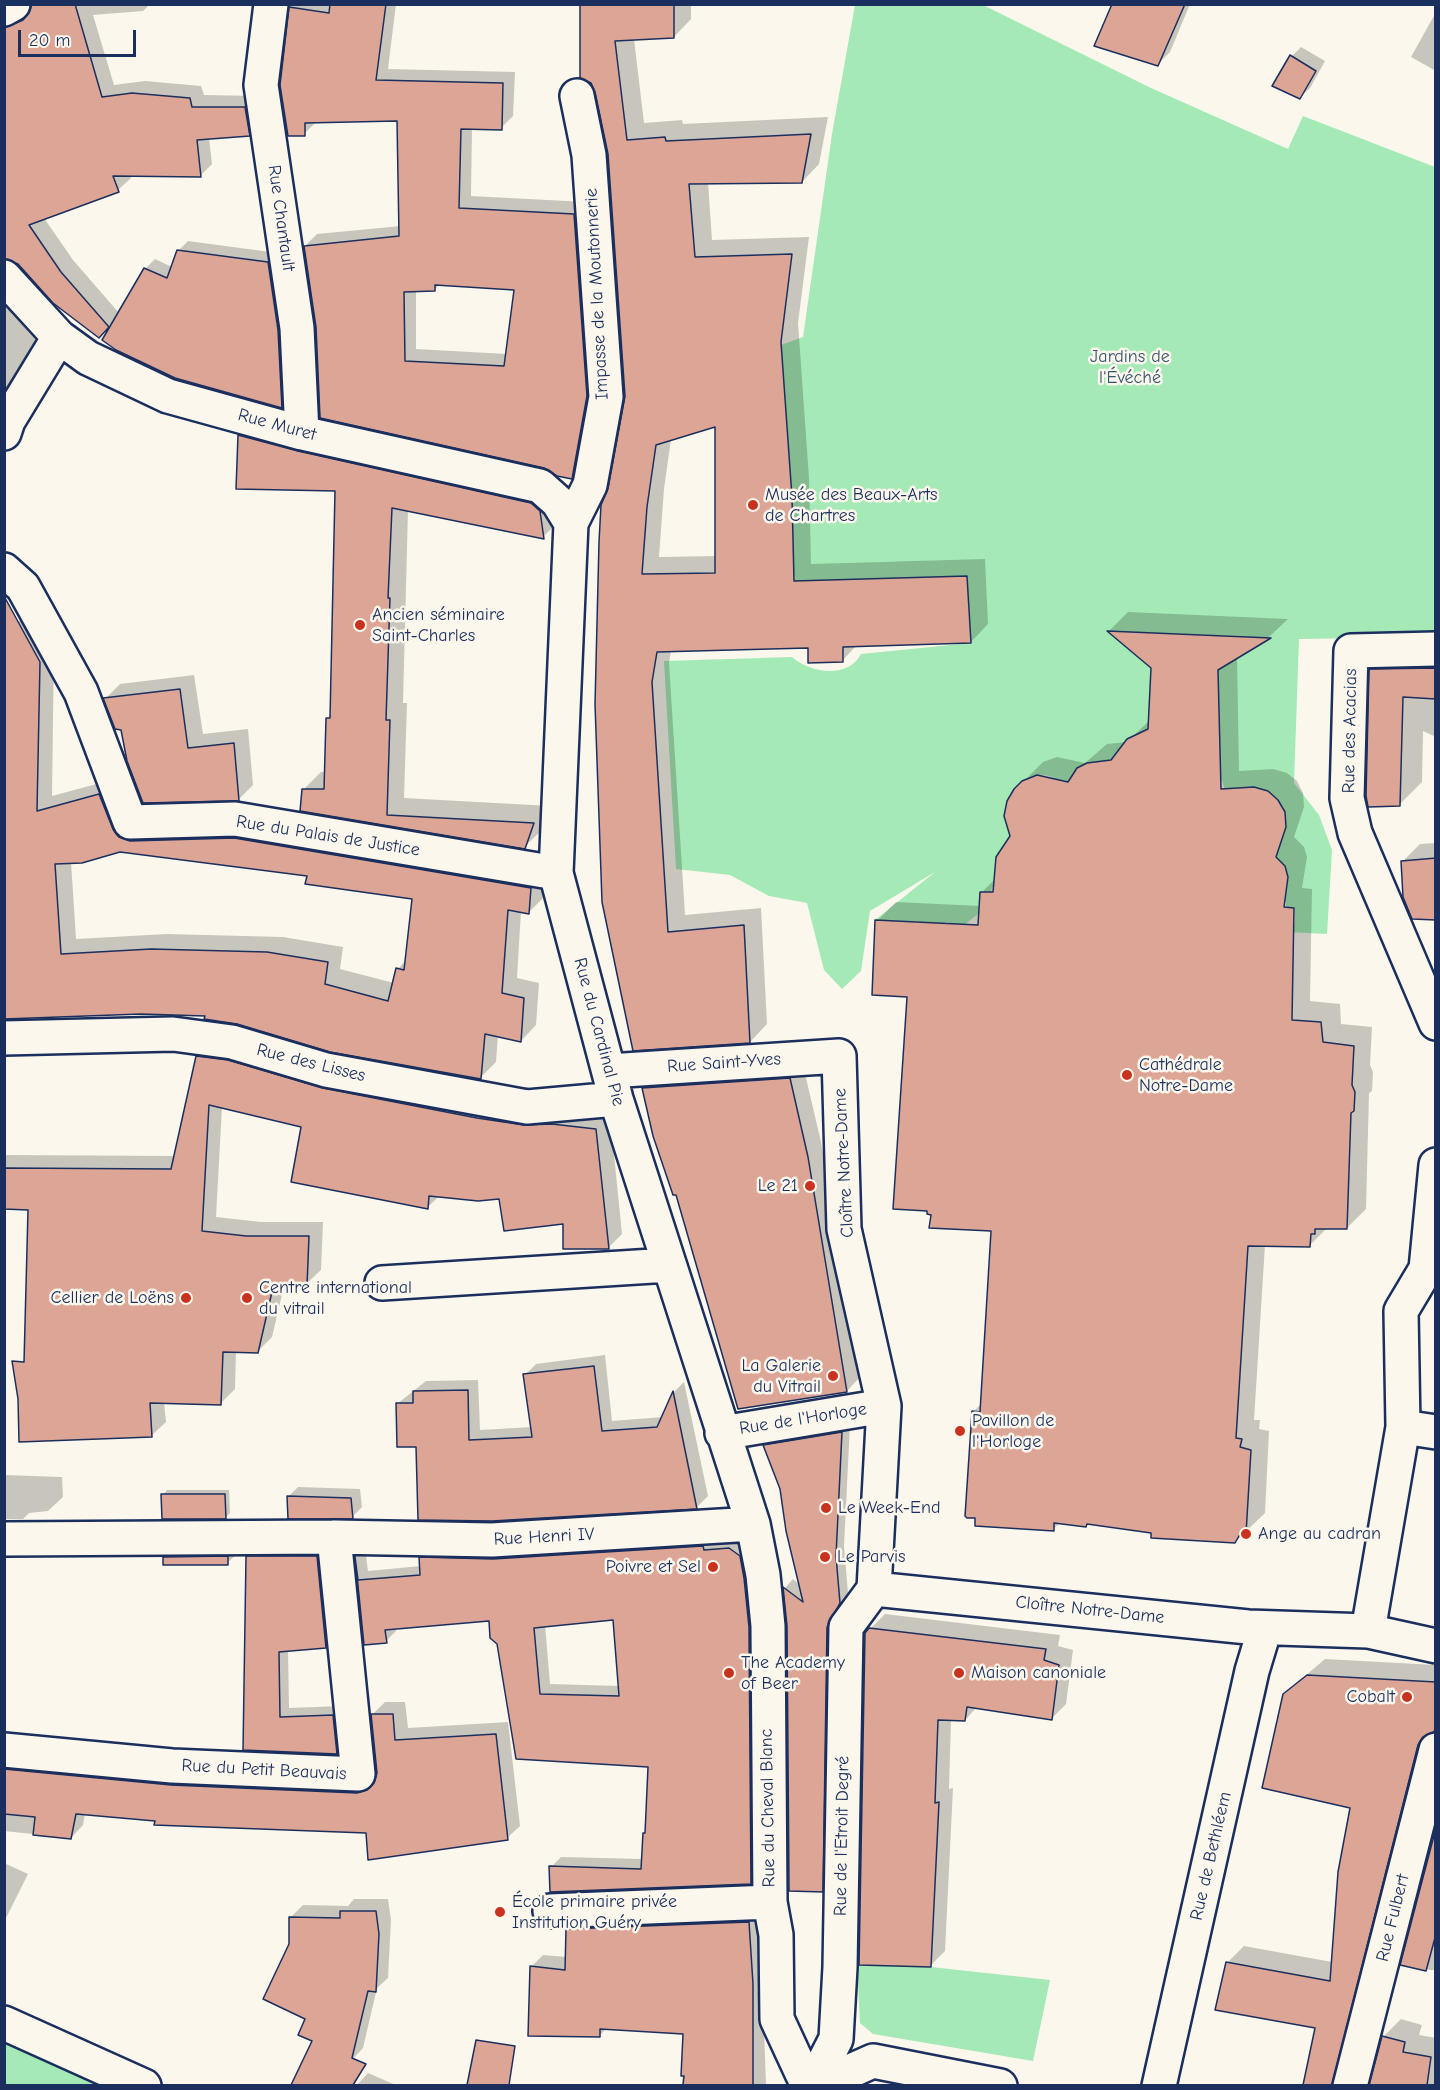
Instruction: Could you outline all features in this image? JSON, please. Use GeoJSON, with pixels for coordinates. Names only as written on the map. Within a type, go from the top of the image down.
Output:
{"type":"FeatureCollection","features":[{"type":"Feature","properties":{"kind":"street"},"geometry":{"type":"LineString","coordinates":[[4,9],[13,4]]}},
{"type":"Feature","properties":{"kind":"street","name":"Rue Chantault"},"geometry":{"type":"LineString","coordinates":[[271,4],[261,85],[297,328],[302,433]]}},
{"type":"Feature","properties":{"kind":"street","name":"Impasse de la Moutonnerie"},"geometry":{"type":"LineString","coordinates":[[571,523],[590,485],[606,397],[589,155],[577,96]]}},
{"type":"Feature","properties":{"kind":"street","name":"Rue Muret"},"geometry":{"type":"LineString","coordinates":[[4,278],[59,337],[88,358],[168,396],[302,433],[540,486],[558,502],[571,523]]}},
{"type":"Feature","properties":{"kind":"street"},"geometry":{"type":"LineString","coordinates":[[4,433],[8,421],[59,337]]}},
{"type":"Feature","properties":{"kind":"street","name":"Rue du Cardinal Pie"},"geometry":{"type":"LineString","coordinates":[[571,523],[556,873],[613,1085],[722,1433],[753,1524]]}},
{"type":"Feature","properties":{"kind":"street","name":"Rue du Palais de Justice"},"geometry":{"type":"LineString","coordinates":[[4,570],[23,587],[81,692],[130,822],[235,819],[556,873]]}},
{"type":"Feature","properties":{"kind":"street","name":"Rue des Acacias"},"geometry":{"type":"LineString","coordinates":[[1436,649],[1351,651],[1347,798],[1355,833],[1436,1023]]}},
{"type":"Feature","properties":{"kind":"street","name":"Rue des Lisses"},"geometry":{"type":"LineString","coordinates":[[4,1038],[174,1034],[232,1042],[326,1070],[527,1107],[613,1085]]}},
{"type":"Feature","properties":{"kind":"street","name":"Rue Saint-Yves"},"geometry":{"type":"LineString","coordinates":[[613,1085],[839,1056]]}},
{"type":"Feature","properties":{"kind":"street","name":"Cloître Notre-Dame"},"geometry":{"type":"LineString","coordinates":[[839,1056],[844,1229],[884,1406],[874,1589],[1265,1628],[1368,1631]]}},
{"type":"Feature","properties":{"kind":"street"},"geometry":{"type":"LineString","coordinates":[[1436,1165],[1426,1269],[1401,1311],[1403,1426],[1368,1631],[1436,1646]]}},
{"type":"Feature","properties":{"kind":"street"},"geometry":{"type":"LineString","coordinates":[[382,1283],[669,1265]]}},
{"type":"Feature","properties":{"kind":"street","name":"Rue de l'Horloge"},"geometry":{"type":"LineString","coordinates":[[722,1433],[884,1406]]}},
{"type":"Feature","properties":{"kind":"street"},"geometry":{"type":"LineString","coordinates":[[1403,1426],[1436,1432]]}},
{"type":"Feature","properties":{"kind":"street","name":"Rue Henri IV"},"geometry":{"type":"LineString","coordinates":[[4,1539],[334,1537],[492,1540],[753,1524]]}},
{"type":"Feature","properties":{"kind":"street","name":"Rue du Cheval Blanc"},"geometry":{"type":"LineString","coordinates":[[753,1524],[763,1575],[768,1626],[770,1902],[776,1935],[777,2019],[810,2085]]}},
{"type":"Feature","properties":{"kind":"street","name":"Rue du Petit Beauvais"},"geometry":{"type":"LineString","coordinates":[[4,1750],[172,1766],[358,1774],[334,1537]]}},
{"type":"Feature","properties":{"kind":"street","name":"Rue de l'Etroit Degré"},"geometry":{"type":"LineString","coordinates":[[810,2085],[836,2039],[840,1966],[846,1627],[874,1589]]}},
{"type":"Feature","properties":{"kind":"street","name":"Rue de Bethléem"},"geometry":{"type":"LineString","coordinates":[[1159,2085],[1252,1671],[1265,1628]]}},
{"type":"Feature","properties":{"kind":"street","name":"Rue Fulbert"},"geometry":{"type":"LineString","coordinates":[[1350,2085],[1436,1750]]}},
{"type":"Feature","properties":{"kind":"street"},"geometry":{"type":"LineString","coordinates":[[550,1911],[770,1902]]}},
{"type":"Feature","properties":{"kind":"street"},"geometry":{"type":"LineString","coordinates":[[4,2023],[144,2085]]}},
{"type":"Feature","properties":{"kind":"street"},"geometry":{"type":"LineString","coordinates":[[817,2085],[873,2061],[1000,2085]]}},
{"type":"Feature","properties":{"kind":"green space","name":"Jardins de l'Évéché"},"geometry":{"type":"Polygon","coordinates":[[[855,5],[983,5],[1151,88],[1288,149],[1303,116],[1435,167],[1435,637],[1299,639],[1294,783],[1319,815],[1332,850],[1327,934],[1285,932],[1285,925],[1295,925],[1295,908],[1286,907],[1286,902],[1272,902],[1285,889],[1288,882],[1286,869],[1274,858],[1265,854],[1285,812],[1279,803],[1273,796],[1260,789],[1225,790],[1222,780],[1214,772],[1218,686],[1212,685],[1218,664],[1233,660],[1241,647],[1242,636],[1129,632],[1128,639],[1136,656],[1152,663],[1148,731],[1127,739],[1108,766],[1093,763],[1081,767],[1073,777],[1070,791],[1060,781],[1048,776],[1038,775],[1025,779],[1019,784],[1010,795],[1005,808],[1005,818],[1012,837],[1009,889],[992,887],[991,892],[980,892],[978,914],[963,926],[946,922],[946,925],[919,924],[919,921],[913,921],[912,924],[875,920],[935,872],[870,911],[861,971],[842,989],[824,970],[807,903],[769,896],[730,875],[676,869],[664,661],[792,657],[809,667],[828,671],[847,667],[861,654],[971,643],[967,576],[794,581],[792,496],[781,345],[803,337],[832,134],[855,5]]]}},
{"type":"Feature","properties":{"kind":"green space"},"geometry":{"type":"Polygon","coordinates":[[[857,1965],[931,1967],[1050,1980],[1033,2061],[873,2034],[860,2023],[857,1965]]]}},
{"type":"Feature","properties":{"kind":"green space"},"geometry":{"type":"Polygon","coordinates":[[[4,2031],[121,2085],[5,2085],[4,2031]]]}},
{"type":"Feature","properties":{"kind":"building"},"geometry":{"type":"Polygon","coordinates":[[[32,4],[75,4],[102,97],[132,93],[190,98],[192,107],[245,107],[250,136],[197,140],[201,177],[113,176],[119,192],[29,225],[61,272],[109,327],[99,338],[53,303],[18,264],[4,259],[4,28],[23,20],[32,4]]]}},
{"type":"Feature","properties":{"kind":"building"},"geometry":{"type":"Polygon","coordinates":[[[330,4],[386,4],[376,80],[503,83],[502,130],[461,129],[459,208],[574,214],[587,396],[572,479],[557,476],[544,468],[320,418],[316,327],[304,246],[399,236],[397,121],[305,123],[305,136],[288,136],[280,85],[289,7],[329,13],[330,4]],[[435,285],[435,291],[404,292],[405,361],[504,366],[514,290],[435,285]]]}},
{"type":"Feature","properties":{"kind":"building"},"geometry":{"type":"Polygon","coordinates":[[[580,4],[674,4],[674,38],[615,41],[627,140],[665,137],[666,141],[811,134],[802,183],[689,184],[695,257],[792,254],[781,342],[792,497],[794,581],[967,576],[971,643],[843,647],[843,662],[808,663],[808,648],[657,652],[652,682],[668,932],[744,925],[750,1043],[633,1051],[602,902],[595,704],[599,542],[601,505],[608,488],[625,396],[608,154],[595,92],[591,83],[580,78],[580,4]],[[715,427],[656,445],[647,507],[642,574],[715,573],[715,427]]]}},
{"type":"Feature","properties":{"kind":"building"},"geometry":{"type":"Polygon","coordinates":[[[1112,4],[1185,4],[1158,66],[1094,46],[1112,4]]]}},
{"type":"Feature","properties":{"kind":"building"},"geometry":{"type":"Polygon","coordinates":[[[1290,55],[1316,71],[1300,99],[1272,86],[1290,55]]]}},
{"type":"Feature","properties":{"kind":"building"},"geometry":{"type":"Polygon","coordinates":[[[177,250],[268,262],[278,330],[282,408],[175,378],[116,350],[102,340],[144,268],[167,278],[177,250]]]}},
{"type":"Feature","properties":{"kind":"building","name":"Ancien séminaire Saint-Charles"},"geometry":{"type":"Polygon","coordinates":[[[238,435],[298,451],[531,503],[540,511],[544,539],[392,508],[388,598],[390,598],[386,720],[390,720],[387,815],[534,823],[525,849],[300,811],[302,789],[324,789],[326,718],[330,718],[335,491],[236,489],[238,435]]]}},
{"type":"Feature","properties":{"kind":"building"},"geometry":{"type":"Polygon","coordinates":[[[4,596],[40,662],[37,811],[99,794],[113,829],[119,837],[130,841],[234,838],[531,888],[529,914],[508,910],[502,993],[524,998],[521,1042],[485,1034],[481,1079],[330,1052],[237,1024],[204,1019],[205,1016],[141,1014],[4,1019],[4,596]],[[120,852],[82,863],[55,864],[61,954],[151,949],[267,952],[328,962],[325,984],[388,1001],[396,968],[404,970],[412,899],[305,884],[307,876],[120,852]]]}},
{"type":"Feature","properties":{"kind":"building","name":"Cathédrale Notre-Dame"},"geometry":{"type":"Polygon","coordinates":[[[1107,631],[1271,638],[1218,670],[1221,789],[1254,787],[1268,791],[1278,800],[1285,812],[1286,827],[1276,857],[1285,866],[1288,877],[1284,907],[1294,908],[1292,1020],[1321,1022],[1323,1042],[1354,1046],[1352,1085],[1355,1092],[1354,1111],[1351,1113],[1347,1229],[1315,1229],[1315,1234],[1311,1234],[1310,1247],[1248,1246],[1236,1438],[1242,1439],[1240,1447],[1251,1450],[1246,1534],[1239,1536],[1235,1543],[1151,1538],[1151,1533],[1087,1524],[1086,1527],[1054,1523],[1054,1531],[975,1526],[975,1518],[965,1516],[972,1411],[980,1412],[991,1231],[929,1228],[931,1215],[927,1214],[927,1211],[893,1209],[907,997],[872,995],[875,920],[978,925],[980,892],[993,892],[996,857],[1010,836],[1004,816],[1007,801],[1014,789],[1022,781],[1037,775],[1068,782],[1077,768],[1087,763],[1111,760],[1127,739],[1148,729],[1151,668],[1107,631]]]}},
{"type":"Feature","properties":{"kind":"building"},"geometry":{"type":"Polygon","coordinates":[[[1436,668],[1436,699],[1403,697],[1400,806],[1368,807],[1366,796],[1369,669],[1436,668]]]}},
{"type":"Feature","properties":{"kind":"building"},"geometry":{"type":"Polygon","coordinates":[[[180,689],[188,748],[234,743],[239,801],[143,803],[127,761],[121,730],[115,729],[103,698],[180,689]]]}},
{"type":"Feature","properties":{"kind":"building"},"geometry":{"type":"Polygon","coordinates":[[[1436,858],[1436,920],[1412,919],[1403,897],[1401,861],[1436,858]]]}},
{"type":"Feature","properties":{"kind":"building"},"geometry":{"type":"Polygon","coordinates":[[[196,1056],[228,1060],[323,1088],[477,1118],[524,1125],[552,1124],[596,1129],[609,1249],[563,1249],[563,1224],[504,1231],[499,1199],[478,1201],[429,1196],[428,1209],[291,1182],[301,1127],[209,1105],[202,1231],[246,1236],[309,1236],[307,1286],[274,1283],[258,1353],[223,1352],[221,1405],[150,1403],[152,1437],[19,1442],[18,1399],[12,1361],[24,1362],[28,1210],[4,1209],[4,1168],[171,1169],[196,1056]]]}},
{"type":"Feature","properties":{"kind":"building"},"geometry":{"type":"Polygon","coordinates":[[[790,1078],[808,1157],[847,1392],[738,1409],[676,1195],[673,1195],[653,1136],[642,1088],[790,1078]]]}},
{"type":"Feature","properties":{"kind":"building"},"geometry":{"type":"Polygon","coordinates":[[[594,1366],[602,1431],[657,1427],[673,1391],[697,1509],[492,1521],[418,1520],[416,1447],[397,1447],[396,1403],[413,1403],[413,1391],[468,1390],[469,1440],[532,1437],[523,1374],[594,1366]]]}},
{"type":"Feature","properties":{"kind":"building"},"geometry":{"type":"Polygon","coordinates":[[[842,1432],[836,1556],[840,1603],[827,1627],[823,1892],[789,1891],[787,1626],[783,1587],[803,1602],[786,1531],[780,1489],[763,1445],[842,1432]]]}},
{"type":"Feature","properties":{"kind":"building"},"geometry":{"type":"Polygon","coordinates":[[[161,1494],[225,1494],[226,1519],[162,1519],[161,1494]]]}},
{"type":"Feature","properties":{"kind":"building"},"geometry":{"type":"Polygon","coordinates":[[[287,1496],[351,1498],[353,1519],[288,1519],[287,1496]]]}},
{"type":"Feature","properties":{"kind":"building"},"geometry":{"type":"Polygon","coordinates":[[[703,1546],[704,1550],[729,1548],[740,1556],[749,1627],[751,1884],[550,1892],[549,1866],[641,1869],[648,1767],[516,1759],[497,1644],[490,1638],[489,1621],[385,1630],[387,1643],[364,1645],[355,1556],[358,1580],[420,1575],[419,1557],[493,1559],[703,1546]],[[613,1620],[534,1628],[540,1694],[619,1696],[613,1620]]]}},
{"type":"Feature","properties":{"kind":"building"},"geometry":{"type":"Polygon","coordinates":[[[228,1556],[228,1565],[163,1565],[163,1557],[228,1556]]]}},
{"type":"Feature","properties":{"kind":"building"},"geometry":{"type":"Polygon","coordinates":[[[246,1556],[317,1556],[326,1648],[279,1652],[280,1717],[333,1715],[337,1754],[243,1750],[246,1556]]]}},
{"type":"Feature","properties":{"kind":"building"},"geometry":{"type":"Polygon","coordinates":[[[869,1628],[1046,1649],[1044,1660],[1059,1665],[1052,1720],[967,1707],[965,1721],[938,1720],[935,1803],[939,1802],[931,1967],[859,1965],[865,1633],[869,1628]]]}},
{"type":"Feature","properties":{"kind":"building"},"geometry":{"type":"Polygon","coordinates":[[[1307,1675],[1436,1682],[1436,1726],[1434,1732],[1423,1737],[1418,1745],[1332,2085],[1303,2085],[1315,2028],[1215,2010],[1226,1962],[1330,1981],[1338,1872],[1350,1808],[1262,1788],[1283,1694],[1307,1675]]]}},
{"type":"Feature","properties":{"kind":"building"},"geometry":{"type":"Polygon","coordinates":[[[371,1714],[393,1714],[395,1740],[496,1734],[508,1840],[368,1860],[366,1833],[154,1825],[155,1821],[76,1814],[71,1839],[33,1835],[35,1817],[4,1814],[4,1769],[171,1785],[357,1793],[367,1790],[374,1783],[377,1773],[371,1714]]]}},
{"type":"Feature","properties":{"kind":"building"},"geometry":{"type":"Polygon","coordinates":[[[1436,1828],[1436,1934],[1426,1971],[1400,1965],[1436,1828]]]}},
{"type":"Feature","properties":{"kind":"building"},"geometry":{"type":"Polygon","coordinates":[[[340,1911],[376,1911],[379,1934],[376,1992],[368,1991],[352,2058],[366,2064],[353,2085],[291,2085],[312,2041],[298,2035],[305,2019],[263,1999],[289,1944],[289,1917],[340,1918],[340,1911]]]}},
{"type":"Feature","properties":{"kind":"building"},"geometry":{"type":"Polygon","coordinates":[[[749,1922],[753,1984],[753,2085],[683,2085],[684,2076],[681,2076],[683,2034],[600,2029],[600,2037],[528,2036],[530,1966],[565,1970],[566,1929],[749,1922]]]}},
{"type":"Feature","properties":{"kind":"building"},"geometry":{"type":"Polygon","coordinates":[[[1382,2036],[1405,2042],[1403,2052],[1431,2057],[1427,2085],[1369,2085],[1382,2036]]]}},
{"type":"Feature","properties":{"kind":"building"},"geometry":{"type":"Polygon","coordinates":[[[476,2040],[515,2046],[509,2085],[467,2085],[476,2040]]]}},
{"type":"Feature","properties":{"kind":"place","name":"Musée des Beaux-Arts de Chartres"},"geometry":{"type":"Point","coordinates":[753,505]}},
{"type":"Feature","properties":{"kind":"place","name":"Ancien séminaire Saint-Charles"},"geometry":{"type":"Point","coordinates":[360,625]}},
{"type":"Feature","properties":{"kind":"place","name":"Cathédrale Notre-Dame"},"geometry":{"type":"Point","coordinates":[1127,1075]}},
{"type":"Feature","properties":{"kind":"place","name":"Le 21"},"geometry":{"type":"Point","coordinates":[810,1186]}},
{"type":"Feature","properties":{"kind":"place","name":"Cellier de Loëns"},"geometry":{"type":"Point","coordinates":[186,1298]}},
{"type":"Feature","properties":{"kind":"place","name":"Centre international du vitrail"},"geometry":{"type":"Point","coordinates":[247,1298]}},
{"type":"Feature","properties":{"kind":"place","name":"La Galerie du Vitrail"},"geometry":{"type":"Point","coordinates":[833,1376]}},
{"type":"Feature","properties":{"kind":"place","name":"Pavillon de l'Horloge"},"geometry":{"type":"Point","coordinates":[960,1431]}},
{"type":"Feature","properties":{"kind":"place","name":"Le Week-End"},"geometry":{"type":"Point","coordinates":[826,1508]}},
{"type":"Feature","properties":{"kind":"place","name":"Ange au cadran"},"geometry":{"type":"Point","coordinates":[1246,1534]}},
{"type":"Feature","properties":{"kind":"place","name":"Le Parvis"},"geometry":{"type":"Point","coordinates":[825,1557]}},
{"type":"Feature","properties":{"kind":"place","name":"Poivre et Sel"},"geometry":{"type":"Point","coordinates":[713,1567]}},
{"type":"Feature","properties":{"kind":"place","name":"The Academy of Beer"},"geometry":{"type":"Point","coordinates":[729,1673]}},
{"type":"Feature","properties":{"kind":"place","name":"Maison canoniale"},"geometry":{"type":"Point","coordinates":[959,1673]}},
{"type":"Feature","properties":{"kind":"place","name":"Cobalt"},"geometry":{"type":"Point","coordinates":[1407,1697]}},
{"type":"Feature","properties":{"kind":"place","name":"École primaire privée Institution Guéry"},"geometry":{"type":"Point","coordinates":[500,1912]}}]}
